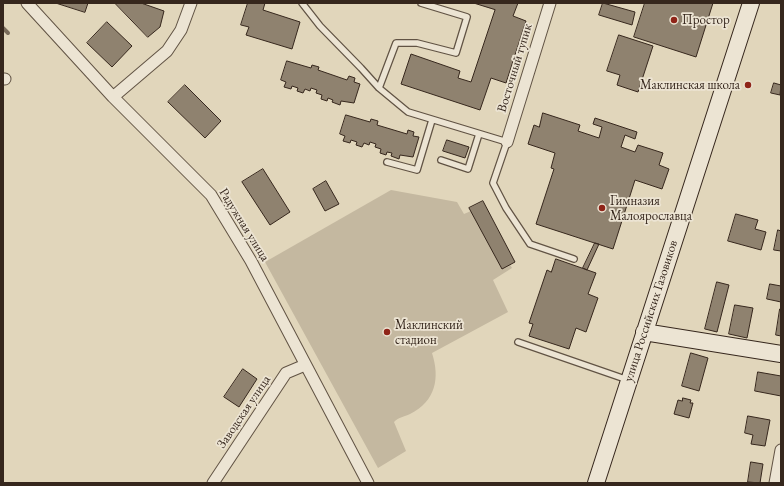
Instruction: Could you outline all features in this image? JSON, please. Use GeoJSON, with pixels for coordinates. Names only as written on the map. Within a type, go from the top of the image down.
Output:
{"type":"FeatureCollection","features":[{"type":"Feature","properties":{"kind":"main road","name":"улица Российских Газовиков"},"geometry":{"type":"LineString","coordinates":[[596,483],[751,3]]}},
{"type":"Feature","properties":{"kind":"main road"},"geometry":{"type":"LineString","coordinates":[[644,332],[781,354]]}},
{"type":"Feature","properties":{"kind":"street","name":"Радужная улица"},"geometry":{"type":"LineString","coordinates":[[27,3],[113,98],[211,195],[252,261],[368,483]]}},
{"type":"Feature","properties":{"kind":"street"},"geometry":{"type":"LineString","coordinates":[[113,98],[167,51],[181,30],[191,3]]}},
{"type":"Feature","properties":{"kind":"street","name":"Восточный тупик"},"geometry":{"type":"LineString","coordinates":[[506,142],[550,3]]}},
{"type":"Feature","properties":{"kind":"street","name":"Заводская улица"},"geometry":{"type":"LineString","coordinates":[[213,483],[286,373],[305,365]]}},
{"type":"Feature","properties":{"kind":"street"},"geometry":{"type":"LineString","coordinates":[[775,483],[781,450]]}},
{"type":"Feature","properties":{"kind":"lane"},"geometry":{"type":"LineString","coordinates":[[302,3],[320,26],[379,88],[408,112],[506,142],[494,183],[506,208],[530,244],[574,259]]}},
{"type":"Feature","properties":{"kind":"lane"},"geometry":{"type":"LineString","coordinates":[[379,88],[396,43],[417,44],[456,53],[467,17],[421,3]]}},
{"type":"Feature","properties":{"kind":"lane"},"geometry":{"type":"LineString","coordinates":[[387,162],[417,170],[432,120]]}},
{"type":"Feature","properties":{"kind":"lane"},"geometry":{"type":"LineString","coordinates":[[441,160],[468,169],[479,134]]}},
{"type":"Feature","properties":{"kind":"lane"},"geometry":{"type":"LineString","coordinates":[[518,342],[629,380]]}},
{"type":"Feature","properties":{"kind":"shaded area","name":"Маклинский стадион"},"geometry":{"type":"Polygon","coordinates":[[[391,190],[457,202],[464,214],[478,208],[512,268],[493,280],[508,312],[432,353],[436,371],[434,388],[430,396],[419,409],[394,422],[406,451],[378,468],[265,262],[391,190]]]}},
{"type":"Feature","properties":{"kind":"building"},"geometry":{"type":"Polygon","coordinates":[[[56,3],[88,3],[85,12],[56,3]]]}},
{"type":"Feature","properties":{"kind":"building"},"geometry":{"type":"Polygon","coordinates":[[[115,3],[141,3],[164,11],[160,27],[148,37],[115,3]]]}},
{"type":"Feature","properties":{"kind":"building"},"geometry":{"type":"Polygon","coordinates":[[[248,3],[265,3],[263,10],[300,22],[292,49],[246,35],[249,27],[241,25],[248,3]]]}},
{"type":"Feature","properties":{"kind":"building"},"geometry":{"type":"Polygon","coordinates":[[[474,3],[518,3],[513,16],[526,21],[506,83],[491,78],[480,110],[401,84],[411,54],[460,71],[458,78],[471,82],[495,10],[474,3]]]}},
{"type":"Feature","properties":{"kind":"building"},"geometry":{"type":"Polygon","coordinates":[[[603,3],[635,12],[632,25],[599,15],[603,3]]]}},
{"type":"Feature","properties":{"kind":"building","name":"Простор"},"geometry":{"type":"Polygon","coordinates":[[[645,3],[713,3],[696,57],[634,37],[645,3]]]}},
{"type":"Feature","properties":{"kind":"building"},"geometry":{"type":"Polygon","coordinates":[[[107,22],[132,46],[112,67],[87,43],[107,22]]]}},
{"type":"Feature","properties":{"kind":"building"},"geometry":{"type":"Polygon","coordinates":[[[619,35],[653,46],[638,92],[617,85],[620,75],[607,71],[619,35]]]}},
{"type":"Feature","properties":{"kind":"building"},"geometry":{"type":"Polygon","coordinates":[[[287,61],[311,68],[312,65],[319,67],[318,70],[347,80],[349,76],[355,78],[354,82],[360,84],[354,103],[341,101],[340,105],[332,102],[333,100],[328,98],[327,101],[321,99],[322,95],[316,93],[317,90],[311,88],[310,91],[305,89],[303,93],[297,91],[298,88],[292,86],[291,89],[284,87],[286,82],[281,80],[287,61]]]}},
{"type":"Feature","properties":{"kind":"building"},"geometry":{"type":"Polygon","coordinates":[[[774,83],[781,85],[780,95],[771,93],[774,83]]]}},
{"type":"Feature","properties":{"kind":"building"},"geometry":{"type":"Polygon","coordinates":[[[185,85],[221,121],[205,138],[168,102],[185,85]]]}},
{"type":"Feature","properties":{"kind":"building"},"geometry":{"type":"Polygon","coordinates":[[[543,113],[580,125],[578,131],[599,138],[602,127],[593,124],[595,118],[637,132],[635,139],[625,135],[621,147],[635,152],[638,145],[663,153],[659,165],[669,169],[662,189],[635,180],[613,249],[536,224],[554,169],[551,168],[555,153],[528,144],[534,125],[539,127],[543,113]]]}},
{"type":"Feature","properties":{"kind":"building"},"geometry":{"type":"Polygon","coordinates":[[[346,115],[370,122],[371,119],[378,121],[377,125],[407,134],[408,130],[414,132],[413,136],[419,137],[413,157],[400,155],[399,159],[391,156],[392,153],[387,152],[386,155],[380,153],[381,149],[375,147],[376,144],[370,142],[369,145],[364,143],[362,147],[356,145],[357,142],[351,140],[350,143],[343,141],[345,136],[340,134],[346,115]]]}},
{"type":"Feature","properties":{"kind":"building"},"geometry":{"type":"Polygon","coordinates":[[[447,140],[469,147],[465,158],[443,151],[447,140]]]}},
{"type":"Feature","properties":{"kind":"building"},"geometry":{"type":"Polygon","coordinates":[[[263,169],[290,212],[270,225],[242,182],[263,169]]]}},
{"type":"Feature","properties":{"kind":"building"},"geometry":{"type":"Polygon","coordinates":[[[326,181],[339,204],[325,211],[313,189],[326,181]]]}},
{"type":"Feature","properties":{"kind":"building"},"geometry":{"type":"Polygon","coordinates":[[[483,201],[515,262],[502,269],[469,208],[483,201]]]}},
{"type":"Feature","properties":{"kind":"building"},"geometry":{"type":"Polygon","coordinates":[[[736,214],[758,220],[755,229],[766,232],[761,250],[728,241],[736,214]]]}},
{"type":"Feature","properties":{"kind":"building"},"geometry":{"type":"Polygon","coordinates":[[[778,230],[781,231],[781,251],[774,250],[778,230]]]}},
{"type":"Feature","properties":{"kind":"building"},"geometry":{"type":"Polygon","coordinates":[[[595,243],[599,244],[587,270],[583,268],[595,243]]]}},
{"type":"Feature","properties":{"kind":"building"},"geometry":{"type":"Polygon","coordinates":[[[556,259],[596,273],[588,294],[598,298],[586,332],[576,328],[569,349],[529,336],[533,324],[529,323],[547,270],[551,272],[556,259]]]}},
{"type":"Feature","properties":{"kind":"building"},"geometry":{"type":"Polygon","coordinates":[[[717,282],[729,285],[717,332],[705,329],[717,282]]]}},
{"type":"Feature","properties":{"kind":"building"},"geometry":{"type":"Polygon","coordinates":[[[770,284],[781,286],[781,302],[767,299],[770,284]]]}},
{"type":"Feature","properties":{"kind":"building"},"geometry":{"type":"Polygon","coordinates":[[[735,305],[753,308],[747,338],[729,334],[735,305]]]}},
{"type":"Feature","properties":{"kind":"building"},"geometry":{"type":"Polygon","coordinates":[[[781,309],[781,336],[776,335],[781,309]]]}},
{"type":"Feature","properties":{"kind":"building"},"geometry":{"type":"Polygon","coordinates":[[[691,353],[708,358],[699,391],[682,386],[691,353]]]}},
{"type":"Feature","properties":{"kind":"building"},"geometry":{"type":"Polygon","coordinates":[[[243,369],[257,379],[239,407],[224,397],[243,369]]]}},
{"type":"Feature","properties":{"kind":"building"},"geometry":{"type":"Polygon","coordinates":[[[758,372],[781,376],[781,396],[755,391],[758,372]]]}},
{"type":"Feature","properties":{"kind":"building"},"geometry":{"type":"Polygon","coordinates":[[[683,398],[691,400],[690,403],[693,403],[689,418],[674,414],[678,400],[682,401],[683,398]]]}},
{"type":"Feature","properties":{"kind":"building"},"geometry":{"type":"Polygon","coordinates":[[[748,416],[770,420],[765,446],[751,444],[753,435],[745,433],[748,416]]]}},
{"type":"Feature","properties":{"kind":"building"},"geometry":{"type":"Polygon","coordinates":[[[751,462],[763,464],[760,483],[748,482],[751,462]]]}},
{"type":"Feature","properties":{"kind":"waterway"},"geometry":{"type":"LineString","coordinates":[[3,28],[8,33]]}},
{"type":"Feature","properties":{"kind":"place","name":"Простор"},"geometry":{"type":"Point","coordinates":[674,20]}},
{"type":"Feature","properties":{"kind":"place","name":"Маклинская школа"},"geometry":{"type":"Point","coordinates":[748,85]}},
{"type":"Feature","properties":{"kind":"place","name":"Гимназия Малоярославца"},"geometry":{"type":"Point","coordinates":[602,208]}},
{"type":"Feature","properties":{"kind":"place","name":"Маклинский стадион"},"geometry":{"type":"Point","coordinates":[387,332]}}]}
